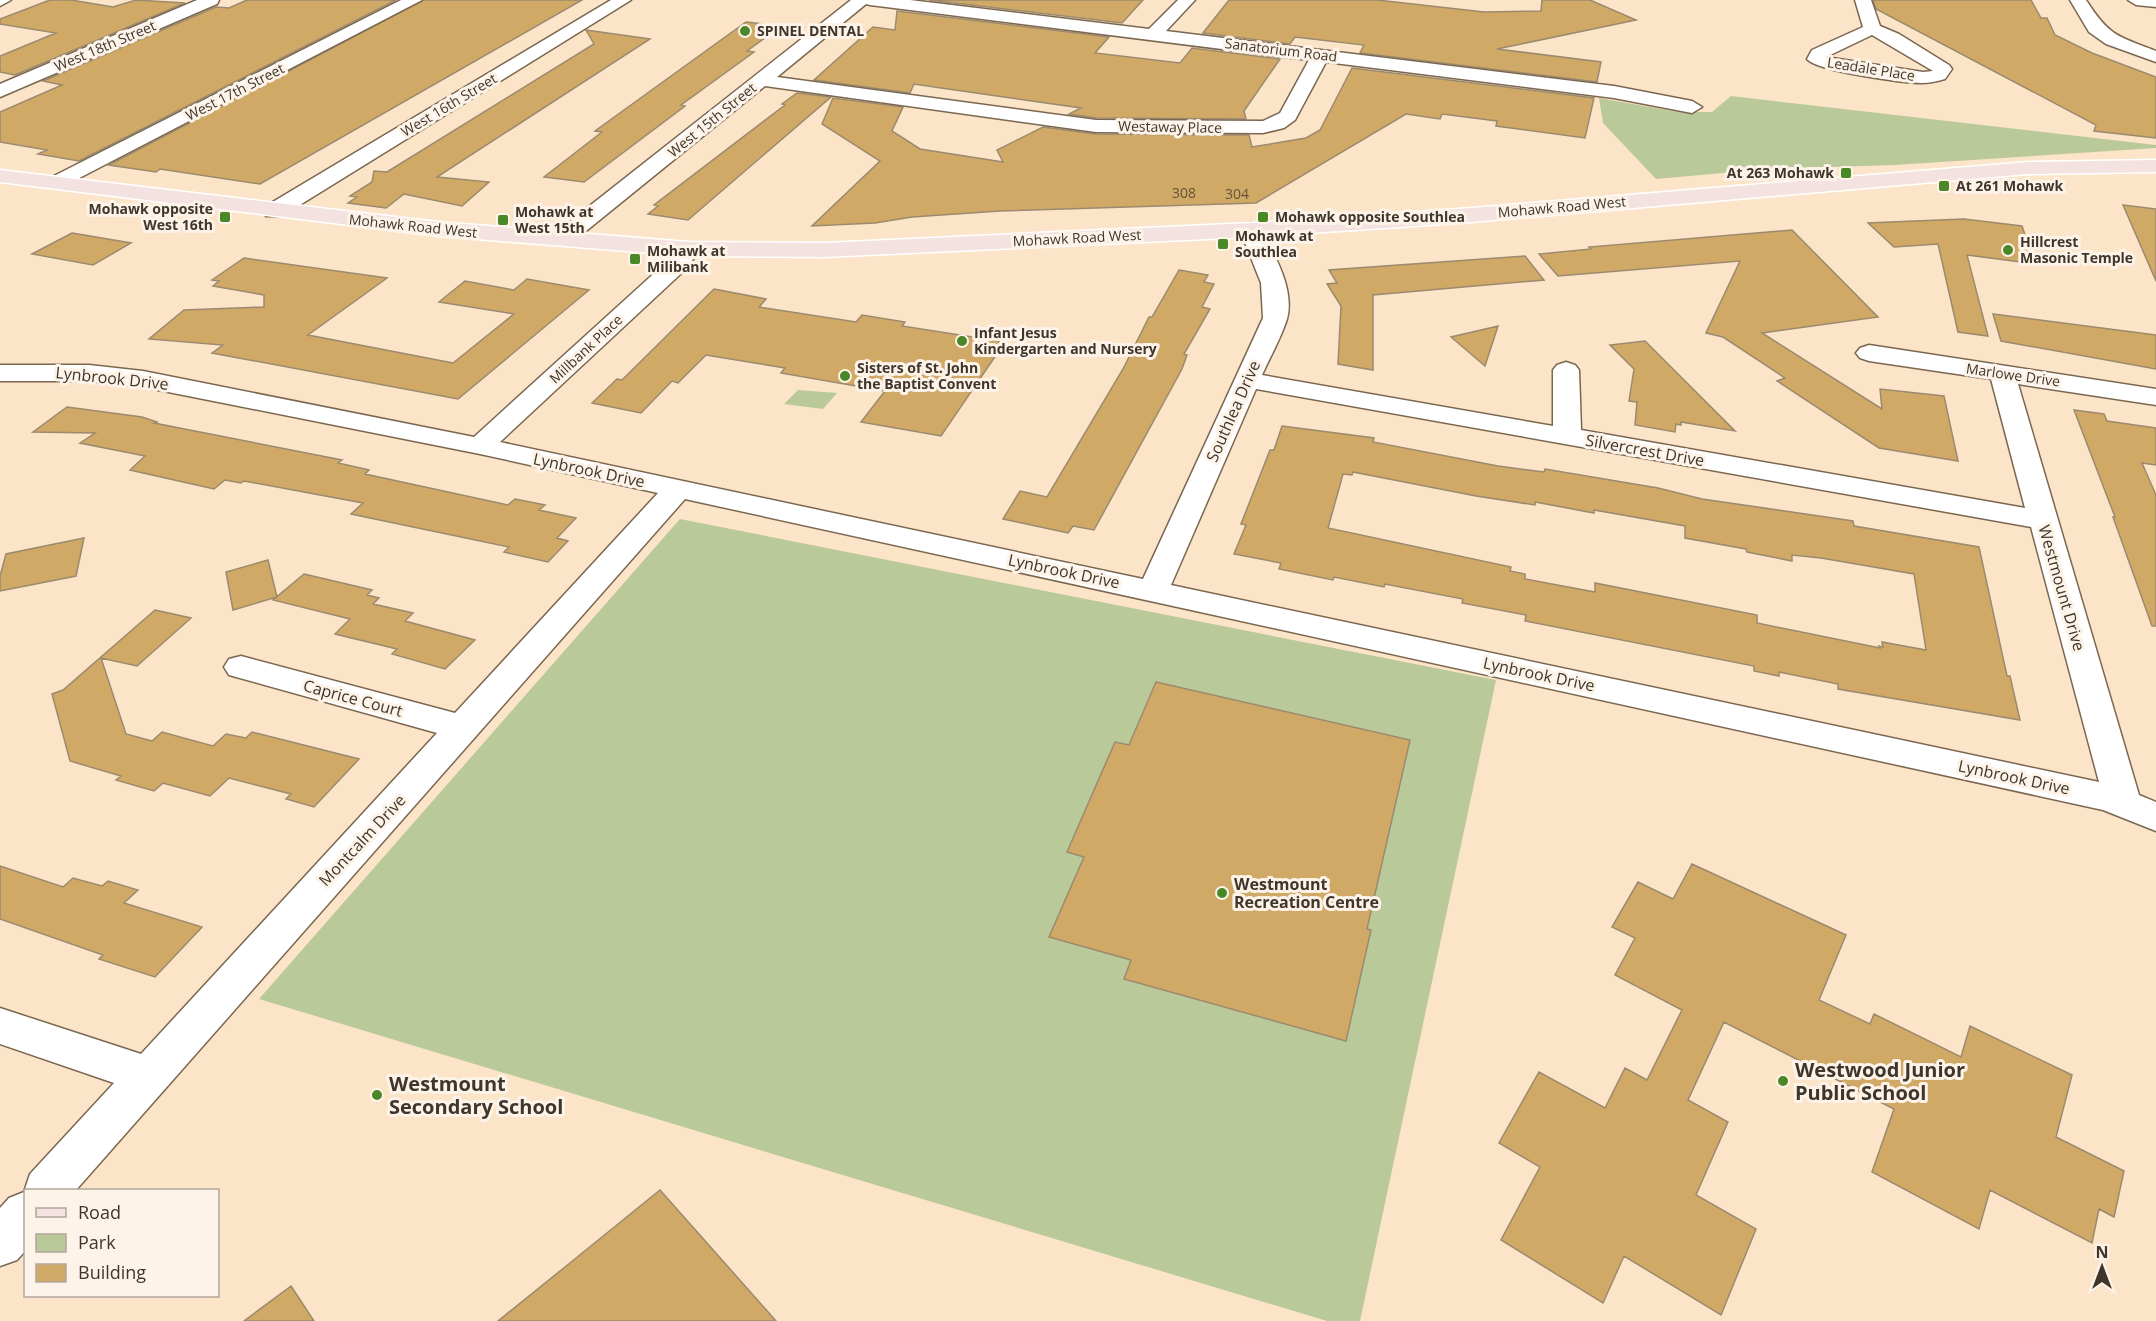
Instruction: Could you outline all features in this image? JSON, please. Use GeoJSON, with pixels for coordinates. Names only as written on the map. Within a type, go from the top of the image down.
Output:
{"type":"FeatureCollection","features":[{"type":"Feature","properties":{"kind":"main road","name":"Mohawk Road West"},"geometry":{"type":"LineString","coordinates":[[0,176],[438,230],[689,249],[835,249],[1251,230],[1471,215],[2019,169],[2156,166]]}},
{"type":"Feature","properties":{"kind":"street","name":"West 18th Street"},"geometry":{"type":"LineString","coordinates":[[0,92],[211,0]]}},
{"type":"Feature","properties":{"kind":"street","name":"West 17th Street"},"geometry":{"type":"LineString","coordinates":[[55,183],[414,0]]}},
{"type":"Feature","properties":{"kind":"street","name":"West 16th Street"},"geometry":{"type":"LineString","coordinates":[[274,211],[623,0]]}},
{"type":"Feature","properties":{"kind":"street","name":"West 15th Street"},"geometry":{"type":"LineString","coordinates":[[562,239],[861,0]]}},
{"type":"Feature","properties":{"kind":"street","name":"Sanatorium Road"},"geometry":{"type":"LineString","coordinates":[[870,0],[1614,92],[1692,107]]}},
{"type":"Feature","properties":{"kind":"street"},"geometry":{"type":"LineString","coordinates":[[1153,35],[1187,0]]}},
{"type":"Feature","properties":{"kind":"street"},"geometry":{"type":"LineString","coordinates":[[1863,0],[1872,29]]}},
{"type":"Feature","properties":{"kind":"street"},"geometry":{"type":"LineString","coordinates":[[2078,0],[2095,28],[2112,40],[2156,57]]}},
{"type":"Feature","properties":{"kind":"street"},"geometry":{"type":"LineString","coordinates":[[2136,0],[2156,2]]}},
{"type":"Feature","properties":{"kind":"street","name":"Leadale Place"},"geometry":{"type":"LineString","coordinates":[[1872,29],[1893,38],[1943,69],[1939,75],[1923,78],[1830,65],[1816,59],[1818,54],[1872,29]]}},
{"type":"Feature","properties":{"kind":"street","name":"Westaway Place"},"geometry":{"type":"LineString","coordinates":[[761,80],[1096,126],[1263,128],[1278,124],[1288,116],[1322,55]]}},
{"type":"Feature","properties":{"kind":"street"},"geometry":{"type":"LineString","coordinates":[[963,128],[981,109]]}},
{"type":"Feature","properties":{"kind":"street","name":"Southlea Drive"},"geometry":{"type":"LineString","coordinates":[[1153,590],[1275,318],[1278,300],[1275,284],[1251,230]]}},
{"type":"Feature","properties":{"kind":"street","name":"Millbank Place"},"geometry":{"type":"LineString","coordinates":[[480,446],[679,263],[689,249]]}},
{"type":"Feature","properties":{"kind":"street","name":"Marlowe Drive"},"geometry":{"type":"LineString","coordinates":[[1869,353],[2156,397]]}},
{"type":"Feature","properties":{"kind":"street"},"geometry":{"type":"LineString","coordinates":[[1566,370],[1567,436]]}},
{"type":"Feature","properties":{"kind":"street","name":"Lynbrook Drive"},"geometry":{"type":"LineString","coordinates":[[0,373],[90,373],[143,379],[480,446],[2123,802],[2156,817]]}},
{"type":"Feature","properties":{"kind":"street","name":"Westmount Drive"},"geometry":{"type":"LineString","coordinates":[[2002,373],[2123,802]]}},
{"type":"Feature","properties":{"kind":"street","name":"Silvercrest Drive"},"geometry":{"type":"LineString","coordinates":[[1247,380],[2043,520]]}},
{"type":"Feature","properties":{"kind":"street","name":"Montcalm Drive"},"geometry":{"type":"LineString","coordinates":[[48,1189],[147,1075],[465,728],[678,489]]}},
{"type":"Feature","properties":{"kind":"street","name":"Caprice Court"},"geometry":{"type":"LineString","coordinates":[[241,667],[465,728]]}},
{"type":"Feature","properties":{"kind":"street"},"geometry":{"type":"LineString","coordinates":[[0,1026],[147,1075]]}},
{"type":"Feature","properties":{"kind":"street"},"geometry":{"type":"LineString","coordinates":[[0,1243],[24,1216]]}},
{"type":"Feature","properties":{"kind":"green space"},"geometry":{"type":"Polygon","coordinates":[[[1731,96],[2156,145],[2156,148],[1894,165],[1767,169],[1656,179],[1603,123],[1599,98],[1678,112],[1712,112],[1731,96]]]}},
{"type":"Feature","properties":{"kind":"green space"},"geometry":{"type":"Polygon","coordinates":[[[798,390],[837,393],[823,409],[784,404],[798,390]]]}},
{"type":"Feature","properties":{"kind":"green space"},"geometry":{"type":"Polygon","coordinates":[[[680,519],[1496,680],[1360,1321],[1327,1321],[259,999],[680,519]]]}},
{"type":"Feature","properties":{"kind":"building"},"geometry":{"type":"Polygon","coordinates":[[[50,0],[71,0],[113,7],[136,0],[185,3],[15,75],[0,72],[0,56],[56,33],[0,24],[0,19],[50,0]]]}},
{"type":"Feature","properties":{"kind":"building"},"geometry":{"type":"Polygon","coordinates":[[[247,0],[396,0],[79,161],[38,154],[47,150],[0,142],[0,112],[62,85],[43,81],[216,7],[229,8],[247,0]]]}},
{"type":"Feature","properties":{"kind":"building"},"geometry":{"type":"Polygon","coordinates":[[[424,0],[582,0],[260,184],[160,169],[156,172],[109,165],[424,0]]]}},
{"type":"Feature","properties":{"kind":"building"},"geometry":{"type":"Polygon","coordinates":[[[929,0],[1143,0],[1122,23],[929,0]]]}},
{"type":"Feature","properties":{"kind":"building"},"geometry":{"type":"Polygon","coordinates":[[[1229,0],[1377,0],[1484,12],[1541,11],[1542,0],[1590,0],[1636,20],[1497,49],[1601,62],[1597,82],[1360,53],[1364,45],[1295,37],[1290,44],[1203,33],[1229,0]]]}},
{"type":"Feature","properties":{"kind":"building"},"geometry":{"type":"Polygon","coordinates":[[[1873,0],[2031,0],[2041,18],[2047,18],[2055,35],[2092,53],[2156,77],[2156,138],[2094,131],[2096,125],[1876,9],[1873,0]]]}},
{"type":"Feature","properties":{"kind":"building"},"geometry":{"type":"Polygon","coordinates":[[[897,11],[1109,37],[1095,53],[1180,63],[1192,48],[1280,59],[1244,111],[1246,119],[1096,118],[1069,114],[1081,108],[914,84],[910,93],[814,80],[873,27],[895,30],[897,11]]]}},
{"type":"Feature","properties":{"kind":"building"},"geometry":{"type":"Polygon","coordinates":[[[746,22],[781,26],[747,51],[754,52],[681,105],[685,106],[584,182],[544,177],[602,132],[595,131],[746,22]]]}},
{"type":"Feature","properties":{"kind":"building"},"geometry":{"type":"Polygon","coordinates":[[[586,30],[650,39],[437,177],[489,182],[462,206],[404,194],[386,208],[348,203],[357,197],[350,196],[372,182],[374,171],[387,172],[594,44],[586,30]]]}},
{"type":"Feature","properties":{"kind":"building"},"geometry":{"type":"Polygon","coordinates":[[[1352,68],[1594,98],[1585,138],[1496,126],[1497,121],[1442,114],[1440,119],[1406,114],[1256,203],[1000,211],[912,217],[875,223],[812,226],[880,161],[822,124],[833,98],[903,107],[892,131],[920,149],[1003,162],[997,150],[1043,127],[1096,134],[1249,135],[1252,147],[1306,138],[1320,130],[1352,68]]]}},
{"type":"Feature","properties":{"kind":"building"},"geometry":{"type":"Polygon","coordinates":[[[797,93],[831,97],[688,220],[648,214],[658,206],[654,205],[785,105],[782,104],[797,93]]]}},
{"type":"Feature","properties":{"kind":"building"},"geometry":{"type":"Polygon","coordinates":[[[2123,205],[2156,209],[2156,281],[2123,205]]]}},
{"type":"Feature","properties":{"kind":"building"},"geometry":{"type":"Polygon","coordinates":[[[1964,219],[2022,226],[2035,264],[1967,255],[1988,336],[1958,332],[1938,244],[1894,247],[1868,223],[1964,219]]]}},
{"type":"Feature","properties":{"kind":"building"},"geometry":{"type":"Polygon","coordinates":[[[1792,230],[1878,317],[1762,333],[1882,409],[1880,389],[1944,396],[1958,461],[1879,448],[1777,381],[1785,378],[1723,337],[1706,333],[1740,261],[1558,276],[1539,254],[1591,249],[1589,247],[1792,230]]]}},
{"type":"Feature","properties":{"kind":"building"},"geometry":{"type":"Polygon","coordinates":[[[72,233],[131,243],[93,265],[32,254],[72,233]]]}},
{"type":"Feature","properties":{"kind":"building"},"geometry":{"type":"Polygon","coordinates":[[[1525,256],[1544,280],[1373,295],[1373,370],[1338,364],[1341,306],[1327,284],[1337,283],[1329,270],[1525,256]]]}},
{"type":"Feature","properties":{"kind":"building"},"geometry":{"type":"Polygon","coordinates":[[[244,258],[387,278],[308,335],[453,363],[514,314],[439,302],[465,281],[514,290],[527,279],[589,290],[458,399],[212,353],[223,345],[149,339],[184,310],[264,307],[264,295],[213,286],[219,281],[212,280],[244,258]]]}},
{"type":"Feature","properties":{"kind":"building"},"geometry":{"type":"Polygon","coordinates":[[[1179,270],[1208,275],[1204,282],[1214,284],[1202,307],[1210,309],[1184,354],[1187,355],[1182,369],[1094,530],[1073,526],[1068,533],[1003,519],[1020,491],[1047,497],[1123,369],[1149,317],[1152,317],[1179,270]]]}},
{"type":"Feature","properties":{"kind":"building"},"geometry":{"type":"Polygon","coordinates":[[[714,289],[766,299],[759,307],[856,322],[862,315],[905,322],[902,326],[1005,342],[941,436],[861,422],[885,391],[781,373],[785,368],[706,355],[678,383],[672,381],[641,413],[592,403],[617,379],[622,380],[714,289]]]}},
{"type":"Feature","properties":{"kind":"building"},"geometry":{"type":"Polygon","coordinates":[[[1993,314],[2156,335],[2156,369],[2001,341],[1993,314]]]}},
{"type":"Feature","properties":{"kind":"building"},"geometry":{"type":"Polygon","coordinates":[[[1498,326],[1485,366],[1451,337],[1498,326]]]}},
{"type":"Feature","properties":{"kind":"building"},"geometry":{"type":"Polygon","coordinates":[[[1645,341],[1735,431],[1681,422],[1681,425],[1676,424],[1675,432],[1635,425],[1637,402],[1629,401],[1634,369],[1610,345],[1645,341]]]}},
{"type":"Feature","properties":{"kind":"building"},"geometry":{"type":"Polygon","coordinates":[[[67,407],[142,417],[157,422],[154,423],[342,460],[338,463],[369,470],[365,474],[508,505],[515,499],[545,505],[539,510],[576,518],[557,538],[568,541],[548,562],[504,552],[509,547],[351,514],[363,503],[244,481],[241,483],[225,480],[214,489],[130,470],[145,456],[80,443],[95,433],[33,432],[67,407]]]}},
{"type":"Feature","properties":{"kind":"building"},"geometry":{"type":"Polygon","coordinates":[[[2074,410],[2104,414],[2107,421],[2156,428],[2156,465],[2142,463],[2156,495],[2156,626],[2152,626],[2113,517],[2115,517],[2074,410]]]}},
{"type":"Feature","properties":{"kind":"building"},"geometry":{"type":"Polygon","coordinates":[[[1282,426],[1374,438],[1373,442],[1498,466],[1544,472],[1545,469],[1658,488],[1702,499],[1853,521],[1854,526],[1979,547],[2007,676],[2010,676],[2020,720],[1838,689],[1838,684],[1779,672],[1779,676],[1754,671],[1754,666],[1525,621],[1526,615],[1462,603],[1463,599],[1385,584],[1384,587],[1334,577],[1333,580],[1279,569],[1281,563],[1234,554],[1246,525],[1241,524],[1270,450],[1274,450],[1282,426]],[[1353,472],[1352,475],[1343,474],[1328,528],[1511,567],[1510,571],[1525,574],[1525,579],[1595,592],[1595,583],[1757,615],[1757,623],[1880,648],[1879,646],[1883,647],[1882,642],[1926,650],[1914,574],[1821,558],[1792,555],[1792,561],[1747,552],[1746,549],[1685,538],[1685,526],[1594,510],[1594,513],[1535,502],[1535,505],[1353,472]]]}},
{"type":"Feature","properties":{"kind":"building"},"geometry":{"type":"Polygon","coordinates":[[[84,538],[76,576],[0,591],[0,576],[6,554],[84,538]]]}},
{"type":"Feature","properties":{"kind":"building"},"geometry":{"type":"Polygon","coordinates":[[[268,560],[277,597],[233,610],[226,572],[268,560]]]}},
{"type":"Feature","properties":{"kind":"building"},"geometry":{"type":"Polygon","coordinates":[[[304,574],[372,590],[367,595],[379,598],[373,604],[413,613],[405,621],[475,640],[445,669],[392,654],[397,649],[335,634],[350,619],[273,600],[304,574]]]}},
{"type":"Feature","properties":{"kind":"building"},"geometry":{"type":"Polygon","coordinates":[[[155,610],[191,618],[137,666],[101,658],[126,734],[152,741],[162,732],[213,746],[226,734],[246,738],[252,732],[359,759],[314,807],[286,799],[291,794],[229,778],[210,796],[163,783],[154,791],[116,780],[121,776],[70,761],[52,694],[63,690],[155,610]]]}},
{"type":"Feature","properties":{"kind":"building","name":"Westmount Recreation Centre"},"geometry":{"type":"Polygon","coordinates":[[[1156,682],[1410,740],[1367,929],[1371,930],[1346,1041],[1124,979],[1131,960],[1049,937],[1084,857],[1067,852],[1115,742],[1129,745],[1156,682]]]}},
{"type":"Feature","properties":{"kind":"building"},"geometry":{"type":"Polygon","coordinates":[[[1692,864],[1846,935],[1819,1000],[1870,1024],[1874,1014],[1961,1057],[1970,1026],[2072,1075],[2056,1137],[2124,1171],[2114,1217],[2099,1209],[2092,1243],[1990,1190],[1979,1229],[1872,1172],[1894,1109],[1724,1022],[1688,1100],[1728,1122],[1696,1195],[1756,1229],[1721,1315],[1624,1256],[1603,1303],[1501,1240],[1540,1167],[1499,1143],[1539,1072],[1605,1108],[1625,1068],[1647,1080],[1682,1010],[1615,975],[1635,938],[1612,927],[1638,882],[1673,899],[1692,864]]]}},
{"type":"Feature","properties":{"kind":"building"},"geometry":{"type":"Polygon","coordinates":[[[0,866],[63,887],[73,878],[102,886],[108,881],[138,890],[124,903],[202,927],[155,977],[99,959],[103,955],[0,919],[0,866]]]}},
{"type":"Feature","properties":{"kind":"building"},"geometry":{"type":"Polygon","coordinates":[[[660,1190],[776,1321],[498,1321],[565,1267],[660,1190]]]}},
{"type":"Feature","properties":{"kind":"building"},"geometry":{"type":"Polygon","coordinates":[[[291,1286],[314,1321],[244,1321],[291,1286]]]}},
{"type":"Feature","properties":{"kind":"place","name":"SPINEL DENTAL"},"geometry":{"type":"Point","coordinates":[745,31]}},
{"type":"Feature","properties":{"kind":"place","name":"At 263 Mohawk"},"geometry":{"type":"Point","coordinates":[1846,173]}},
{"type":"Feature","properties":{"kind":"place","name":"At 261 Mohawk"},"geometry":{"type":"Point","coordinates":[1944,186]}},
{"type":"Feature","properties":{"kind":"place","name":"Mohawk opposite West 16th"},"geometry":{"type":"Point","coordinates":[225,217]}},
{"type":"Feature","properties":{"kind":"place","name":"Mohawk opposite Southlea"},"geometry":{"type":"Point","coordinates":[1263,217]}},
{"type":"Feature","properties":{"kind":"place","name":"Mohawk at West 15th"},"geometry":{"type":"Point","coordinates":[503,220]}},
{"type":"Feature","properties":{"kind":"place","name":"Mohawk at Southlea"},"geometry":{"type":"Point","coordinates":[1223,244]}},
{"type":"Feature","properties":{"kind":"place","name":"Hillcrest Masonic Temple"},"geometry":{"type":"Point","coordinates":[2008,250]}},
{"type":"Feature","properties":{"kind":"place","name":"Mohawk at Milibank"},"geometry":{"type":"Point","coordinates":[635,259]}},
{"type":"Feature","properties":{"kind":"place","name":"Infant Jesus Kindergarten and Nursery"},"geometry":{"type":"Point","coordinates":[962,341]}},
{"type":"Feature","properties":{"kind":"place","name":"Sisters of St. John the Baptist Convent"},"geometry":{"type":"Point","coordinates":[845,376]}},
{"type":"Feature","properties":{"kind":"place","name":"Westmount Recreation Centre"},"geometry":{"type":"Point","coordinates":[1222,893]}},
{"type":"Feature","properties":{"kind":"place","name":"Westwood Junior Public School"},"geometry":{"type":"Point","coordinates":[1783,1081]}},
{"type":"Feature","properties":{"kind":"place","name":"Westmount Secondary School"},"geometry":{"type":"Point","coordinates":[377,1095]}}]}
